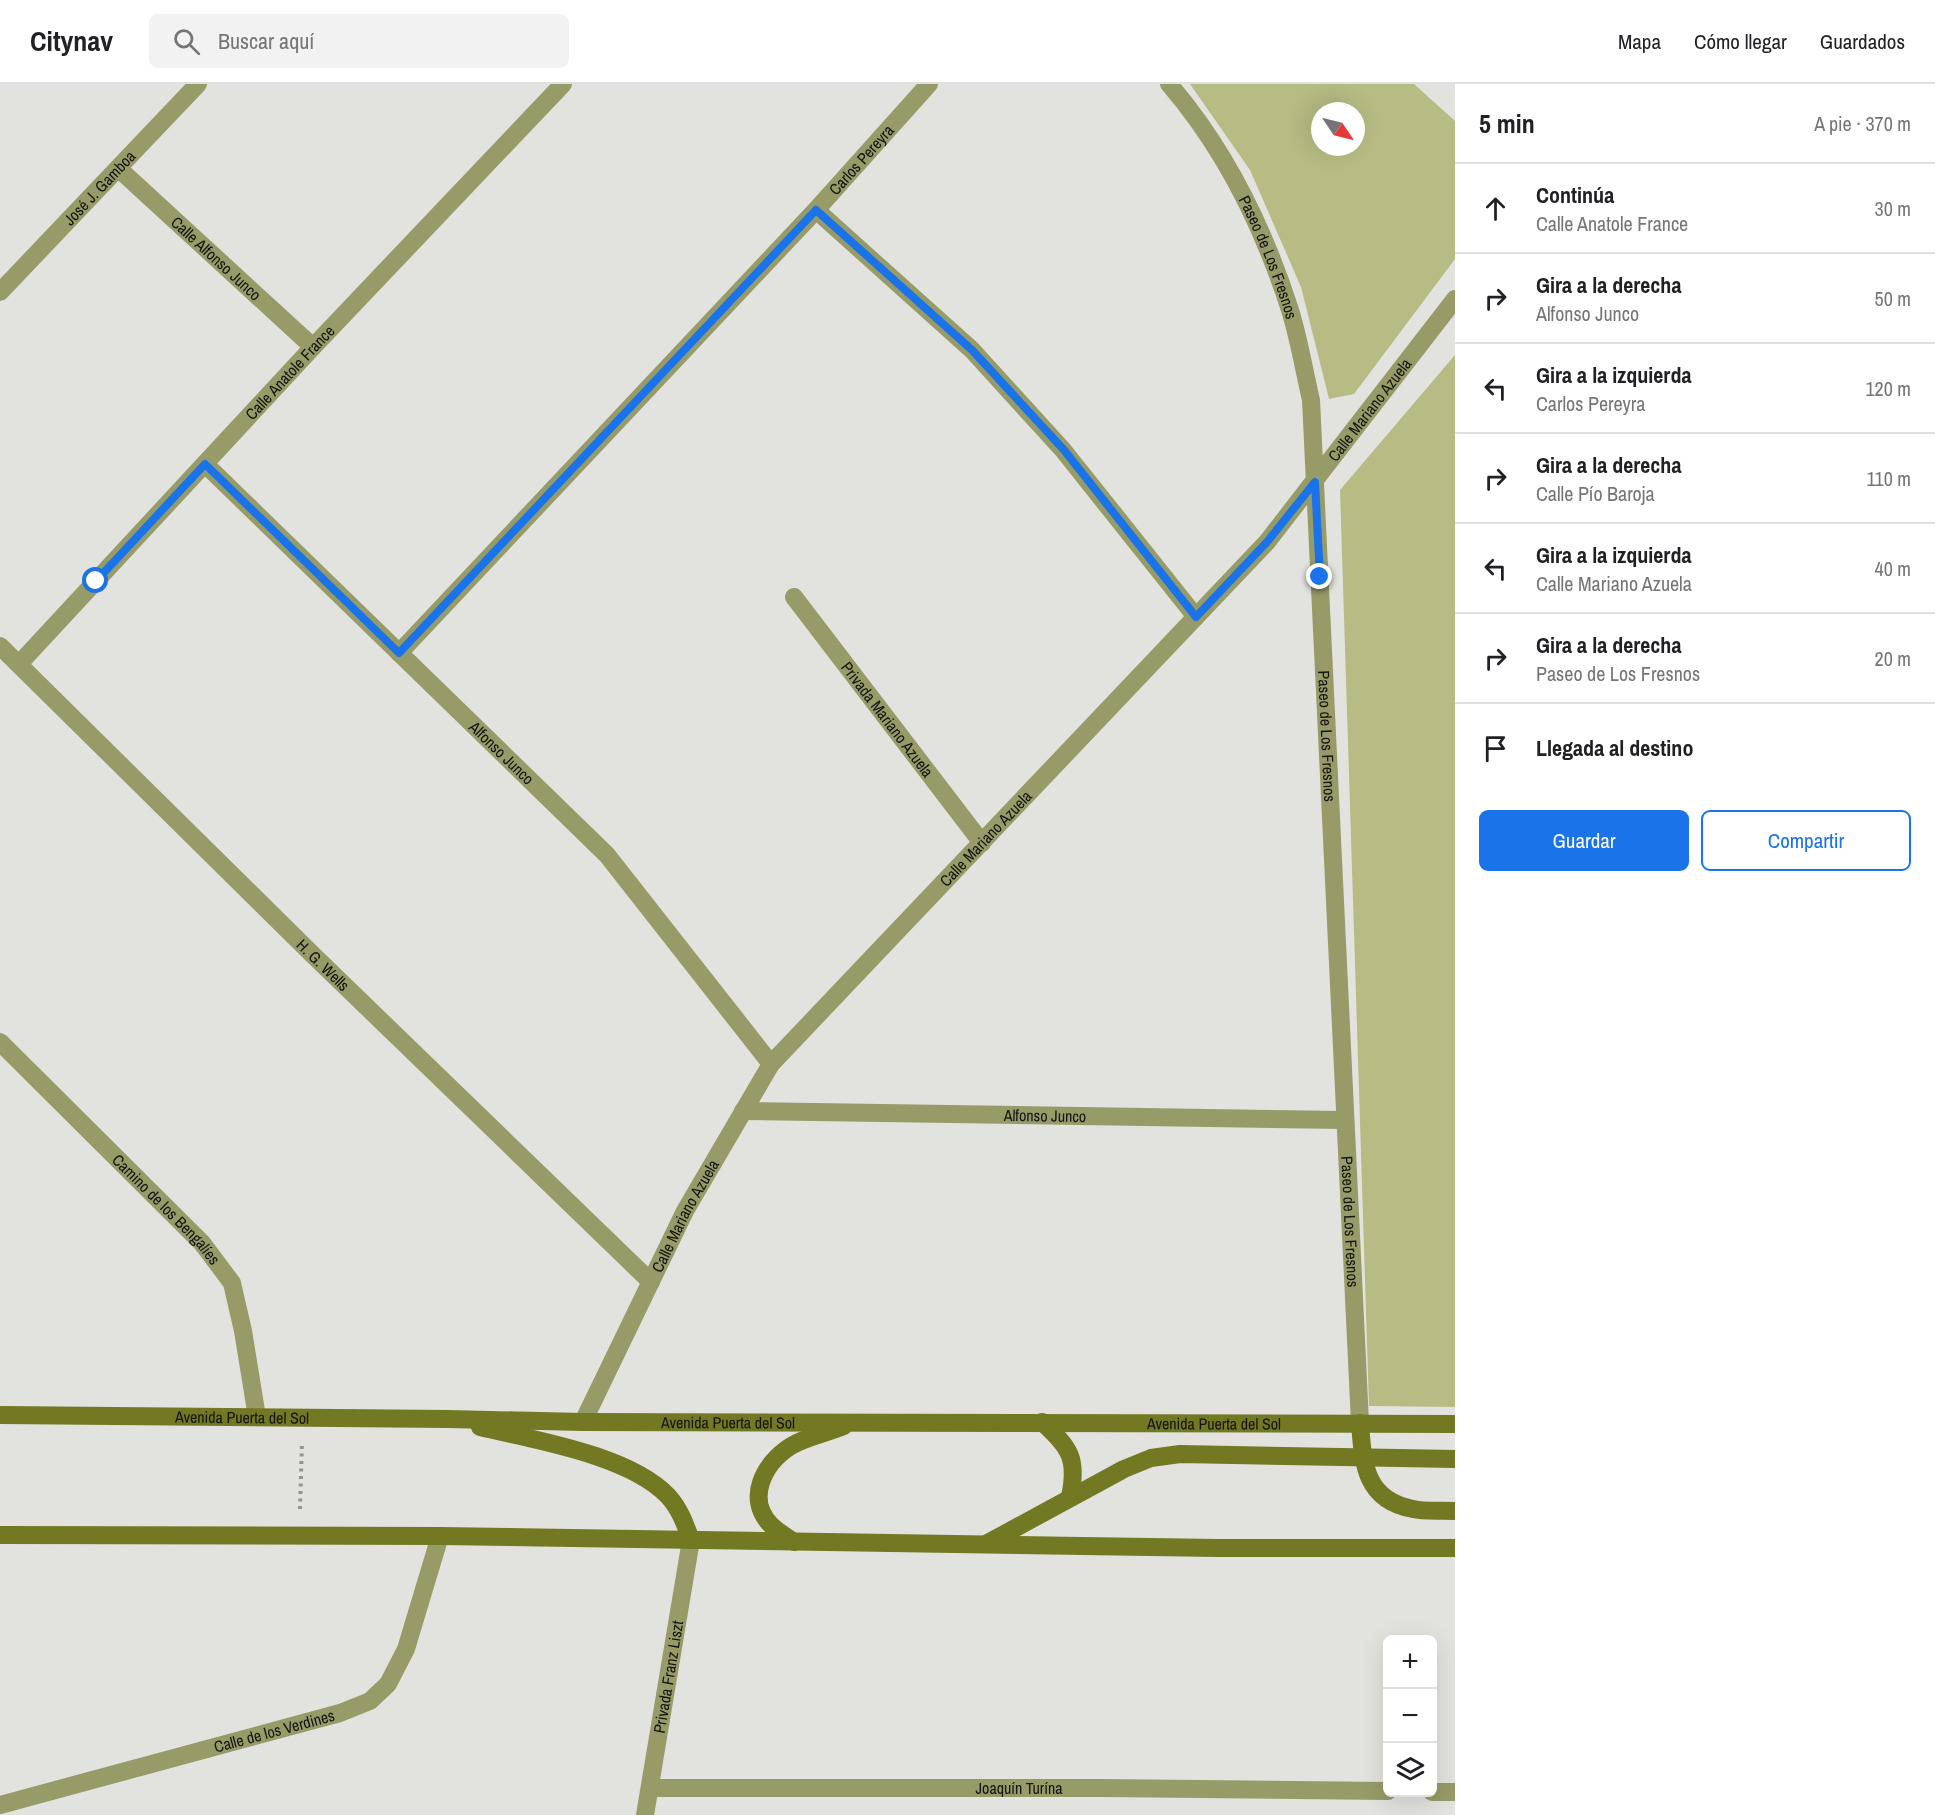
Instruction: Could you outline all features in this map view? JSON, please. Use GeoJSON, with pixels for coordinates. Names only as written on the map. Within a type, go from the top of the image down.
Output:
{"type":"FeatureCollection","features":[{"type":"Feature","properties":{"kind":"main road","name":"Avenida Puerta del Sol"},"geometry":{"type":"LineString","coordinates":[[0,1415],[583,1422],[1455,1424]]}},
{"type":"Feature","properties":{"kind":"main road"},"geometry":{"type":"LineString","coordinates":[[448,1419],[606,1459],[642,1475],[667,1495],[681,1514],[691,1540]]}},
{"type":"Feature","properties":{"kind":"main road"},"geometry":{"type":"LineString","coordinates":[[794,1542],[770,1524],[760,1505],[759,1484],[771,1463],[792,1446],[857,1422]]}},
{"type":"Feature","properties":{"kind":"main road"},"geometry":{"type":"LineString","coordinates":[[1042,1422],[1062,1441],[1072,1459],[1074,1478],[1070,1497]]}},
{"type":"Feature","properties":{"kind":"main road"},"geometry":{"type":"LineString","coordinates":[[1360,1423],[1362,1458],[1370,1481],[1381,1496],[1413,1509],[1455,1511]]}},
{"type":"Feature","properties":{"kind":"main road"},"geometry":{"type":"LineString","coordinates":[[984,1544],[1070,1497],[1151,1458],[1180,1454],[1455,1460]]}},
{"type":"Feature","properties":{"kind":"main road"},"geometry":{"type":"LineString","coordinates":[[0,1535],[440,1536],[1217,1548],[1455,1548]]}},
{"type":"Feature","properties":{"kind":"street","name":"Calle Anatole France"},"geometry":{"type":"LineString","coordinates":[[19,664],[313,347],[563,84]]}},
{"type":"Feature","properties":{"kind":"street","name":"Carlos Pereyra"},"geometry":{"type":"LineString","coordinates":[[399,653],[816,210],[929,84]]}},
{"type":"Feature","properties":{"kind":"street","name":"Paseo de Los Fresnos"},"geometry":{"type":"LineString","coordinates":[[1169,84],[1183,100],[1216,148],[1245,198],[1271,256],[1290,312],[1311,400],[1360,1423]]}},
{"type":"Feature","properties":{"kind":"street","name":"José J. Gamboa"},"geometry":{"type":"LineString","coordinates":[[4,280],[119,169],[194,85]]}},
{"type":"Feature","properties":{"kind":"street","name":"Calle Alfonso Junco"},"geometry":{"type":"LineString","coordinates":[[119,169],[313,347]]}},
{"type":"Feature","properties":{"kind":"street"},"geometry":{"type":"LineString","coordinates":[[816,210],[972,350],[1064,450],[1196,617]]}},
{"type":"Feature","properties":{"kind":"street","name":"Calle Mariano Azuela"},"geometry":{"type":"LineString","coordinates":[[583,1422],[685,1211],[771,1064],[1267,542],[1455,300]]}},
{"type":"Feature","properties":{"kind":"street","name":"Alfonso Junco"},"geometry":{"type":"LineString","coordinates":[[205,464],[607,855],[771,1064]]}},
{"type":"Feature","properties":{"kind":"street","name":"Privada Mariano Azuela"},"geometry":{"type":"LineString","coordinates":[[794,597],[982,843]]}},
{"type":"Feature","properties":{"kind":"street","name":"H. G. Wells"},"geometry":{"type":"LineString","coordinates":[[0,646],[313,955],[651,1282]]}},
{"type":"Feature","properties":{"kind":"street","name":"Camino de los Bengalíes"},"geometry":{"type":"LineString","coordinates":[[0,1042],[202,1243],[232,1284],[243,1331],[257,1417]]}},
{"type":"Feature","properties":{"kind":"street","name":"Alfonso Junco"},"geometry":{"type":"LineString","coordinates":[[743,1111],[1345,1120]]}},
{"type":"Feature","properties":{"kind":"street","name":"Calle de los Verdines"},"geometry":{"type":"LineString","coordinates":[[0,1805],[340,1713],[370,1701],[388,1684],[406,1649],[440,1536]]}},
{"type":"Feature","properties":{"kind":"street","name":"Privada Franz Liszt"},"geometry":{"type":"LineString","coordinates":[[645,1815],[691,1540]]}},
{"type":"Feature","properties":{"kind":"street","name":"Joaquín Turína"},"geometry":{"type":"LineString","coordinates":[[651,1788],[1115,1788],[1383,1791]]}},
{"type":"Feature","properties":{"kind":"street"},"geometry":{"type":"LineString","coordinates":[[1437,1792],[1455,1792]]}},
{"type":"Feature","properties":{"kind":"path"},"geometry":{"type":"LineString","coordinates":[[299,1536],[303,1417]]}},
{"type":"Feature","properties":{"kind":"green space"},"geometry":{"type":"Polygon","coordinates":[[[1190,84],[1414,84],[1455,121],[1455,259],[1354,394],[1329,399],[1301,287],[1250,170],[1190,84]]]}},
{"type":"Feature","properties":{"kind":"green space"},"geometry":{"type":"Polygon","coordinates":[[[1455,355],[1455,1407],[1369,1406],[1340,490],[1455,355]]]}},
{"type":"Feature","properties":{"kind":"route"},"geometry":{"type":"LineString","coordinates":[[96,581],[205,464],[399,653],[816,210],[972,350],[1064,450],[1196,617],[1267,542],[1315,482],[1320,577]]}}]}
